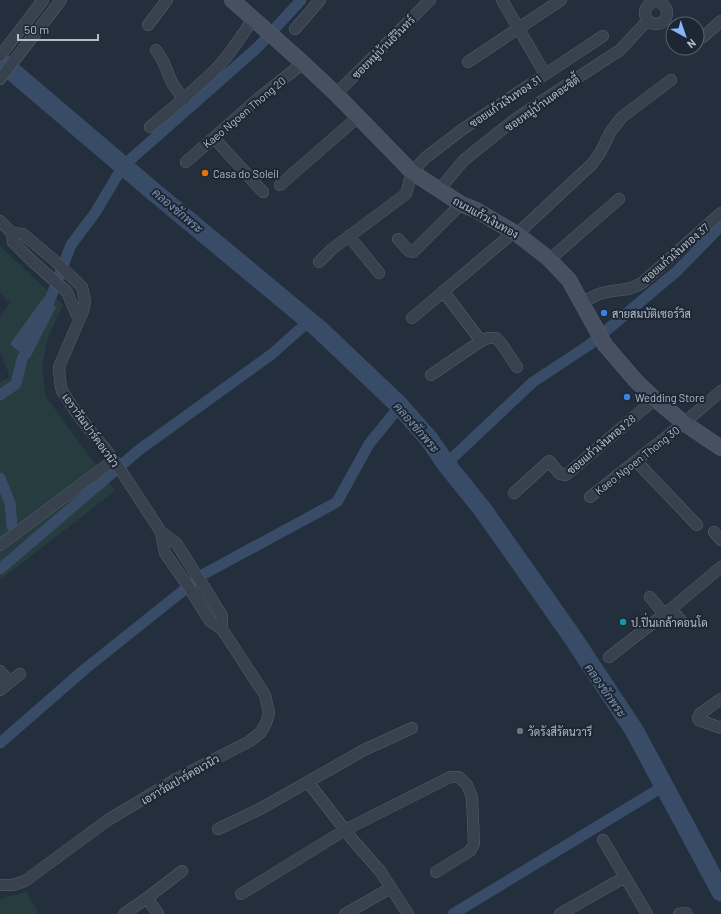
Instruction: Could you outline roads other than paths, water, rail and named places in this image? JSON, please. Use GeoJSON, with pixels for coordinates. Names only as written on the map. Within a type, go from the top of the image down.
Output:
{"type":"FeatureCollection","features":[{"type":"Feature","properties":{"kind":"street"},"geometry":{"type":"LineString","coordinates":[[0,56],[43,0]]}},
{"type":"Feature","properties":{"kind":"street"},"geometry":{"type":"LineString","coordinates":[[0,79],[61,0]]}},
{"type":"Feature","properties":{"kind":"street"},"geometry":{"type":"LineString","coordinates":[[148,24],[167,0]]}},
{"type":"Feature","properties":{"kind":"street","name":"ถนนแก้วเงินทอง"},"geometry":{"type":"LineString","coordinates":[[232,0],[280,41],[336,94],[412,172],[461,204],[476,210],[515,233],[550,259],[569,280],[605,346],[636,381],[684,423],[721,448]]}},
{"type":"Feature","properties":{"kind":"street"},"geometry":{"type":"LineString","coordinates":[[296,29],[320,0]]}},
{"type":"Feature","properties":{"kind":"street"},"geometry":{"type":"LineString","coordinates":[[502,0],[546,74]]}},
{"type":"Feature","properties":{"kind":"street"},"geometry":{"type":"LineString","coordinates":[[468,62],[561,0]]}},
{"type":"Feature","properties":{"kind":"street","name":"ซอยหมู่บ้านเดอะซิตี้"},"geometry":{"type":"LineString","coordinates":[[439,190],[464,160],[513,121],[620,50],[648,20],[646,17],[646,10],[652,1],[663,4],[667,10],[667,16]]}},
{"type":"Feature","properties":{"kind":"street","name":"ซอยหมู่บ้านธีรินทร์"},"geometry":{"type":"LineString","coordinates":[[336,94],[425,2]]}},
{"type":"Feature","properties":{"kind":"street"},"geometry":{"type":"LineString","coordinates":[[648,20],[651,23],[659,24],[665,20]]}},
{"type":"Feature","properties":{"kind":"street"},"geometry":{"type":"LineString","coordinates":[[705,35],[721,21]]}},
{"type":"Feature","properties":{"kind":"street"},"geometry":{"type":"LineString","coordinates":[[150,127],[184,100],[218,67],[236,44],[257,22]]}},
{"type":"Feature","properties":{"kind":"street","name":"ซอยแก้วเงินทอง 31"},"geometry":{"type":"LineString","coordinates":[[412,172],[431,153],[464,129],[603,36]]}},
{"type":"Feature","properties":{"kind":"street"},"geometry":{"type":"LineString","coordinates":[[156,50],[168,71],[172,83],[184,100]]}},
{"type":"Feature","properties":{"kind":"street","name":"Kaeo Ngoen Thong 20"},"geometry":{"type":"LineString","coordinates":[[186,162],[259,98],[303,63]]}},
{"type":"Feature","properties":{"kind":"street"},"geometry":{"type":"LineString","coordinates":[[412,318],[515,233],[592,164],[600,153],[611,130],[622,117],[671,80]]}},
{"type":"Feature","properties":{"kind":"street"},"geometry":{"type":"LineString","coordinates":[[280,185],[359,116]]}},
{"type":"Feature","properties":{"kind":"street"},"geometry":{"type":"LineString","coordinates":[[214,138],[263,192]]}},
{"type":"Feature","properties":{"kind":"street"},"geometry":{"type":"LineString","coordinates":[[319,262],[332,249],[406,194],[412,172]]}},
{"type":"Feature","properties":{"kind":"street"},"geometry":{"type":"LineString","coordinates":[[550,259],[619,199]]}},
{"type":"Feature","properties":{"kind":"street"},"geometry":{"type":"LineString","coordinates":[[398,239],[409,251],[413,252],[461,204]]}},
{"type":"Feature","properties":{"kind":"street","name":"ซอยแก้วเงินทอง 37"},"geometry":{"type":"LineString","coordinates":[[582,304],[595,295],[628,290],[642,283],[721,213]]}},
{"type":"Feature","properties":{"kind":"street"},"geometry":{"type":"LineString","coordinates":[[0,221],[12,233],[13,242],[67,292],[79,320]]}},
{"type":"Feature","properties":{"kind":"street","name":"เอราวัณปาร์คอเวนิว"},"geometry":{"type":"LineString","coordinates":[[12,233],[23,234],[27,237],[82,287],[85,301],[83,311],[59,367],[62,391],[78,415],[126,477],[161,532],[176,543],[222,616],[222,629]]}},
{"type":"Feature","properties":{"kind":"street"},"geometry":{"type":"LineString","coordinates":[[350,236],[379,273]]}},
{"type":"Feature","properties":{"kind":"street"},"geometry":{"type":"LineString","coordinates":[[443,291],[481,341]]}},
{"type":"Feature","properties":{"kind":"street"},"geometry":{"type":"LineString","coordinates":[[431,375],[481,341],[488,338],[496,338],[518,367]]}},
{"type":"Feature","properties":{"kind":"street","name":"Kaeo Ngoen Thong 30"},"geometry":{"type":"LineString","coordinates":[[590,497],[684,423],[721,390]]}},
{"type":"Feature","properties":{"kind":"street","name":"ซอยแก้วเงินทอง 28"},"geometry":{"type":"LineString","coordinates":[[514,493],[549,461],[560,474],[566,475],[655,399]]}},
{"type":"Feature","properties":{"kind":"street"},"geometry":{"type":"LineString","coordinates":[[0,545],[114,460]]}},
{"type":"Feature","properties":{"kind":"street"},"geometry":{"type":"LineString","coordinates":[[636,461],[697,526]]}},
{"type":"Feature","properties":{"kind":"street","name":"เอราวัณปาร์คอเวนิว"},"geometry":{"type":"LineString","coordinates":[[0,885],[13,885],[25,881],[108,820],[178,778],[250,741],[261,732],[266,723],[269,713],[265,695],[222,629],[210,621],[165,553],[161,532]]}},
{"type":"Feature","properties":{"kind":"street"},"geometry":{"type":"LineString","coordinates":[[609,657],[668,612],[721,567]]}},
{"type":"Feature","properties":{"kind":"street"},"geometry":{"type":"LineString","coordinates":[[650,597],[683,623]]}},
{"type":"Feature","properties":{"kind":"street"},"geometry":{"type":"LineString","coordinates":[[0,671],[10,682]]}},
{"type":"Feature","properties":{"kind":"street"},"geometry":{"type":"LineString","coordinates":[[0,690],[20,674]]}},
{"type":"Feature","properties":{"kind":"street"},"geometry":{"type":"LineString","coordinates":[[721,699],[700,714],[698,718],[702,722],[721,728]]}},
{"type":"Feature","properties":{"kind":"street"},"geometry":{"type":"LineString","coordinates":[[218,829],[260,809],[364,750],[412,728]]}},
{"type":"Feature","properties":{"kind":"street"},"geometry":{"type":"LineString","coordinates":[[240,894],[345,830],[450,777],[459,777],[467,785],[472,797],[474,844],[470,851],[436,872]]}},
{"type":"Feature","properties":{"kind":"street"},"geometry":{"type":"LineString","coordinates":[[308,782],[345,830],[380,871],[408,914]]}},
{"type":"Feature","properties":{"kind":"street"},"geometry":{"type":"LineString","coordinates":[[603,840],[647,914]]}},
{"type":"Feature","properties":{"kind":"street"},"geometry":{"type":"LineString","coordinates":[[124,914],[182,871]]}},
{"type":"Feature","properties":{"kind":"street"},"geometry":{"type":"LineString","coordinates":[[560,914],[625,877]]}},
{"type":"Feature","properties":{"kind":"street"},"geometry":{"type":"LineString","coordinates":[[345,914],[392,888]]}},
{"type":"Feature","properties":{"kind":"street"},"geometry":{"type":"LineString","coordinates":[[147,898],[158,914]]}},
{"type":"Feature","properties":{"kind":"street"},"geometry":{"type":"LineString","coordinates":[[679,914],[687,914]]}},
{"type":"Feature","properties":{"kind":"water"},"geometry":{"type":"Polygon","coordinates":[[[44,297],[56,307],[30,358],[10,344],[44,297]]]}},
{"type":"Feature","properties":{"kind":"waterway"},"geometry":{"type":"LineString","coordinates":[[44,315],[71,245],[95,213],[123,166],[257,48],[301,0]]}},
{"type":"Feature","properties":{"kind":"waterway","name":"คลองชักพระ"},"geometry":{"type":"LineString","coordinates":[[0,61],[148,187],[319,329],[400,406],[429,439],[446,464],[483,510],[571,635],[634,730],[721,892]]}},
{"type":"Feature","properties":{"kind":"waterway"},"geometry":{"type":"LineString","coordinates":[[446,464],[533,382],[589,345],[677,271],[721,226]]}},
{"type":"Feature","properties":{"kind":"waterway"},"geometry":{"type":"LineString","coordinates":[[0,569],[139,450],[272,354],[309,321]]}},
{"type":"Feature","properties":{"kind":"waterway"},"geometry":{"type":"LineString","coordinates":[[0,395],[16,384],[22,359],[32,342]]}},
{"type":"Feature","properties":{"kind":"waterway"},"geometry":{"type":"LineString","coordinates":[[0,743],[85,669],[204,574],[337,502],[369,444],[400,406]]}},
{"type":"Feature","properties":{"kind":"waterway"},"geometry":{"type":"LineString","coordinates":[[0,478],[10,503],[12,526]]}},
{"type":"Feature","properties":{"kind":"waterway"},"geometry":{"type":"LineString","coordinates":[[453,914],[664,786]]}},
{"type":"Feature","properties":{"kind":"place","name":"Casa do Soleil"},"geometry":{"type":"Point","coordinates":[205,173]}},
{"type":"Feature","properties":{"kind":"place","name":"สายสมบัติเซอร์วิส"},"geometry":{"type":"Point","coordinates":[604,313]}},
{"type":"Feature","properties":{"kind":"place","name":"Wedding Store"},"geometry":{"type":"Point","coordinates":[627,397]}},
{"type":"Feature","properties":{"kind":"place","name":"ป.ปิ่นเกล้าคอนโด"},"geometry":{"type":"Point","coordinates":[623,622]}},
{"type":"Feature","properties":{"kind":"place","name":"วัดรังสีรัตนวารี"},"geometry":{"type":"Point","coordinates":[520,731]}}]}
